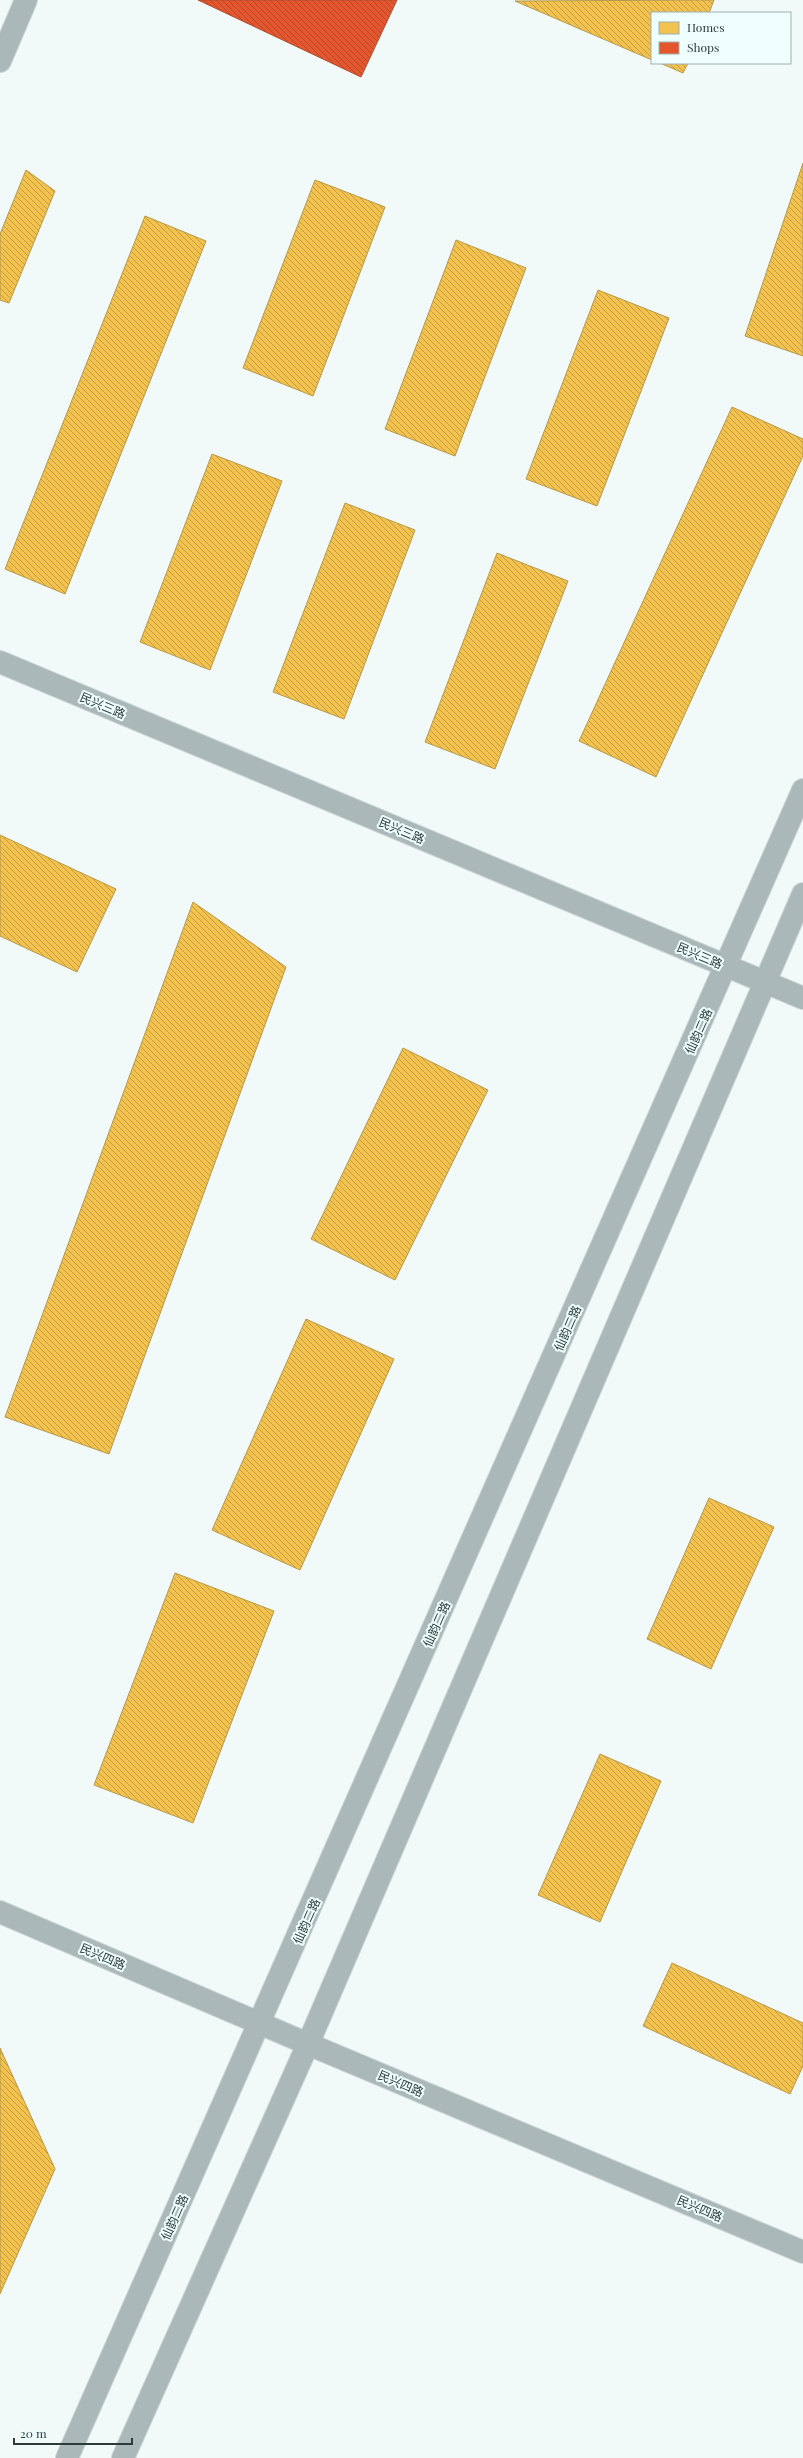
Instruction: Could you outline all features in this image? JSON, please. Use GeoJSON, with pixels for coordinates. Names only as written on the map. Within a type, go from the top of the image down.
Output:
{"type":"FeatureCollection","features":[{"type":"Feature","properties":{"kind":"street"},"geometry":{"type":"LineString","coordinates":[[0,61],[26,0]]}},
{"type":"Feature","properties":{"kind":"street","name":"民兴三路"},"geometry":{"type":"LineString","coordinates":[[0,662],[803,998]]}},
{"type":"Feature","properties":{"kind":"street","name":"仙韵二路"},"geometry":{"type":"LineString","coordinates":[[67,2458],[727,966],[803,790]]}},
{"type":"Feature","properties":{"kind":"street"},"geometry":{"type":"LineString","coordinates":[[123,2458],[308,2044],[803,894]]}},
{"type":"Feature","properties":{"kind":"street","name":"民兴四路"},"geometry":{"type":"LineString","coordinates":[[0,1912],[308,2044],[803,2252]]}},
{"type":"Feature","properties":{"kind":"building: Homes"},"geometry":{"type":"Polygon","coordinates":[[[714,0],[709,12],[651,12],[651,60],[515,1],[714,0]]]}},
{"type":"Feature","properties":{"kind":"building: Homes"},"geometry":{"type":"Polygon","coordinates":[[[662,64],[688,64],[683,73],[662,64]]]}},
{"type":"Feature","properties":{"kind":"building: Homes"},"geometry":{"type":"Polygon","coordinates":[[[803,163],[803,356],[745,336],[803,163]]]}},
{"type":"Feature","properties":{"kind":"building: Homes"},"geometry":{"type":"Polygon","coordinates":[[[26,170],[55,191],[9,303],[0,300],[0,234],[26,170]]]}},
{"type":"Feature","properties":{"kind":"building: Homes"},"geometry":{"type":"Polygon","coordinates":[[[315,180],[385,207],[313,396],[243,368],[315,180]]]}},
{"type":"Feature","properties":{"kind":"building: Homes"},"geometry":{"type":"Polygon","coordinates":[[[145,216],[206,241],[65,594],[5,569],[145,216]]]}},
{"type":"Feature","properties":{"kind":"building: Homes"},"geometry":{"type":"Polygon","coordinates":[[[456,240],[526,268],[455,456],[385,429],[456,240]]]}},
{"type":"Feature","properties":{"kind":"building: Homes"},"geometry":{"type":"Polygon","coordinates":[[[598,290],[669,318],[597,506],[526,479],[598,290]]]}},
{"type":"Feature","properties":{"kind":"building: Homes"},"geometry":{"type":"Polygon","coordinates":[[[732,407],[803,439],[803,456],[656,777],[579,741],[732,407]]]}},
{"type":"Feature","properties":{"kind":"building: Homes"},"geometry":{"type":"Polygon","coordinates":[[[212,454],[282,481],[210,670],[140,642],[212,454]]]}},
{"type":"Feature","properties":{"kind":"building: Homes"},"geometry":{"type":"Polygon","coordinates":[[[345,503],[415,530],[344,719],[273,692],[345,503]]]}},
{"type":"Feature","properties":{"kind":"building: Homes"},"geometry":{"type":"Polygon","coordinates":[[[497,553],[568,581],[495,769],[425,742],[497,553]]]}},
{"type":"Feature","properties":{"kind":"building: Homes"},"geometry":{"type":"Polygon","coordinates":[[[0,835],[116,889],[77,972],[0,936],[0,835]]]}},
{"type":"Feature","properties":{"kind":"building: Homes"},"geometry":{"type":"Polygon","coordinates":[[[193,902],[286,967],[109,1454],[5,1417],[193,902]]]}},
{"type":"Feature","properties":{"kind":"building: Homes"},"geometry":{"type":"Polygon","coordinates":[[[403,1048],[488,1090],[395,1280],[311,1239],[403,1048]]]}},
{"type":"Feature","properties":{"kind":"building: Homes"},"geometry":{"type":"Polygon","coordinates":[[[306,1319],[394,1359],[300,1570],[212,1530],[306,1319]]]}},
{"type":"Feature","properties":{"kind":"building: Homes"},"geometry":{"type":"Polygon","coordinates":[[[709,1498],[774,1527],[711,1669],[647,1639],[709,1498]]]}},
{"type":"Feature","properties":{"kind":"building: Homes"},"geometry":{"type":"Polygon","coordinates":[[[175,1573],[274,1611],[193,1823],[94,1785],[175,1573]]]}},
{"type":"Feature","properties":{"kind":"building: Homes"},"geometry":{"type":"Polygon","coordinates":[[[600,1754],[661,1781],[600,1922],[538,1895],[600,1754]]]}},
{"type":"Feature","properties":{"kind":"building: Homes"},"geometry":{"type":"Polygon","coordinates":[[[672,1963],[803,2023],[803,2066],[790,2094],[643,2026],[672,1963]]]}},
{"type":"Feature","properties":{"kind":"building: Homes"},"geometry":{"type":"Polygon","coordinates":[[[0,2048],[55,2169],[0,2294],[0,2048]]]}},
{"type":"Feature","properties":{"kind":"building: Shops"},"geometry":{"type":"Polygon","coordinates":[[[198,0],[397,0],[361,77],[198,0]]]}}]}
